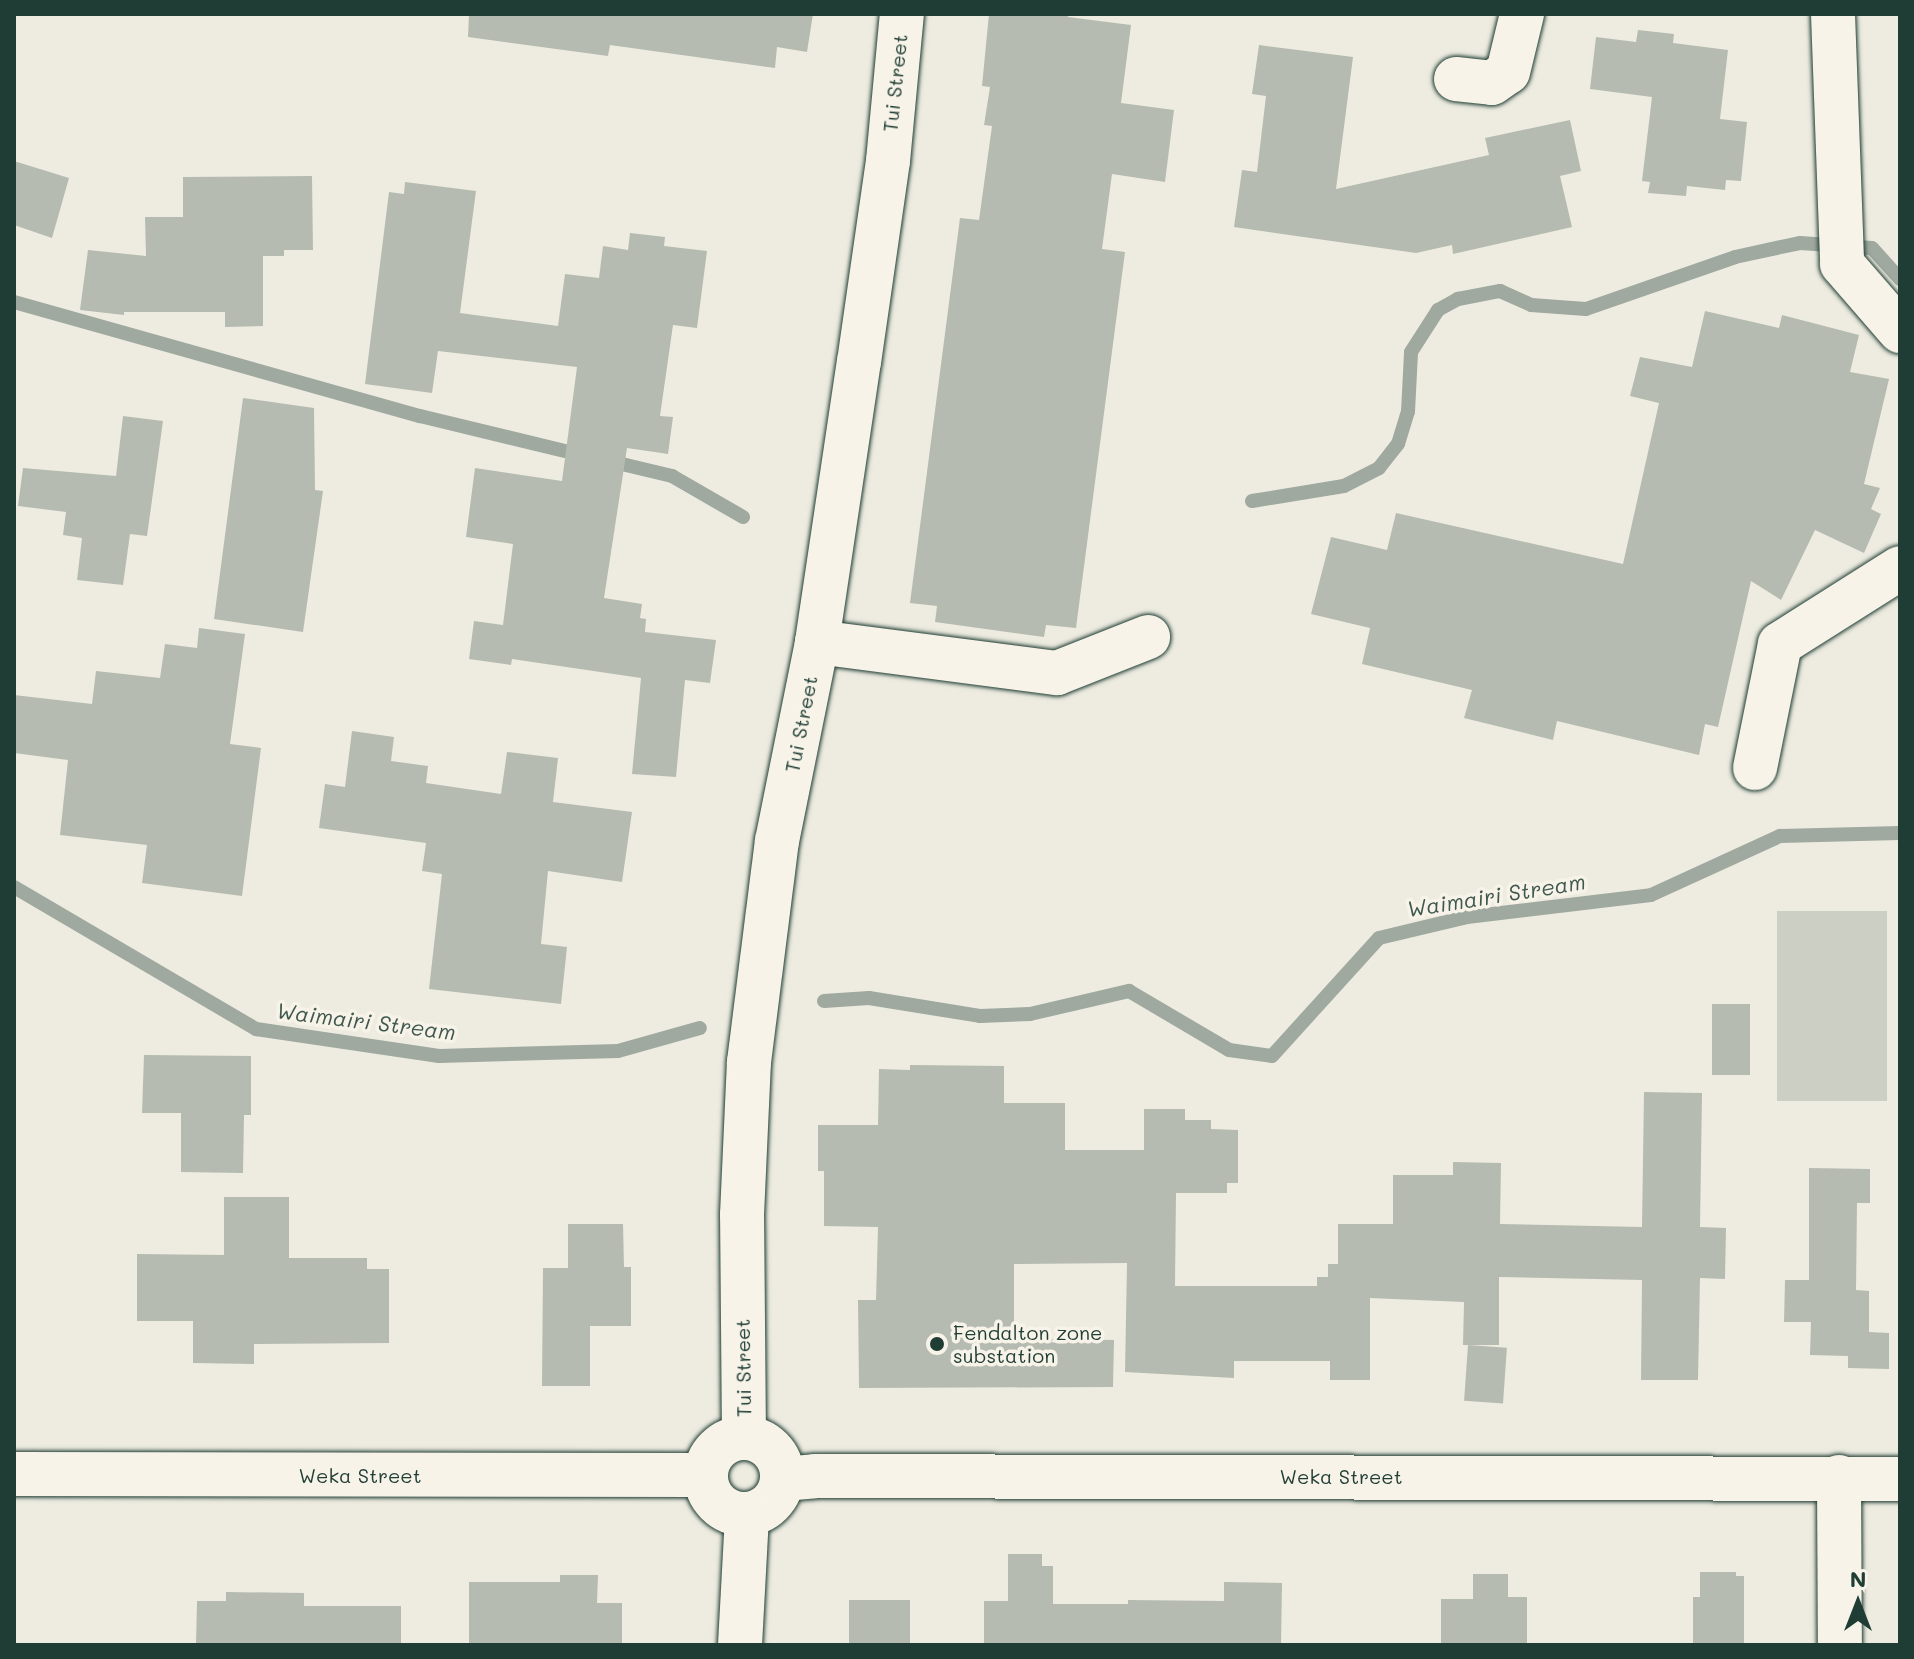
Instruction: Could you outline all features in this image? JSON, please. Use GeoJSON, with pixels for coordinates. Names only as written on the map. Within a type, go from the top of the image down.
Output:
{"type":"FeatureCollection","features":[{"type":"Feature","properties":{"kind":"street","name":"Tui Street"},"geometry":{"type":"LineString","coordinates":[[744,1438],[742,1215],[749,1062],[777,841],[817,642],[888,161],[902,14]]}},
{"type":"Feature","properties":{"kind":"street"},"geometry":{"type":"LineString","coordinates":[[1456,79],[1492,83],[1508,72],[1522,14]]}},
{"type":"Feature","properties":{"kind":"street"},"geometry":{"type":"LineString","coordinates":[[1833,14],[1840,247],[1900,331]]}},
{"type":"Feature","properties":{"kind":"street"},"geometry":{"type":"LineString","coordinates":[[1755,768],[1780,644],[1900,568]]}},
{"type":"Feature","properties":{"kind":"street"},"geometry":{"type":"LineString","coordinates":[[817,642],[1057,673],[1148,637]]}},
{"type":"Feature","properties":{"kind":"street"},"geometry":{"type":"LineString","coordinates":[[744,1438],[757,1440],[776,1455],[783,1479],[781,1489],[768,1507],[747,1515],[722,1508],[707,1488],[705,1475],[708,1463],[722,1445],[744,1438]]}},
{"type":"Feature","properties":{"kind":"street","name":"Weka Street"},"geometry":{"type":"LineString","coordinates":[[14,1474],[705,1475]]}},
{"type":"Feature","properties":{"kind":"street","name":"Weka Street"},"geometry":{"type":"LineString","coordinates":[[783,1479],[815,1476],[1900,1479]]}},
{"type":"Feature","properties":{"kind":"street"},"geometry":{"type":"LineString","coordinates":[[1839,1477],[1840,1645]]}},
{"type":"Feature","properties":{"kind":"street"},"geometry":{"type":"LineString","coordinates":[[740,1645],[747,1515]]}},
{"type":"Feature","properties":{"kind":"shaded area"},"geometry":{"type":"Polygon","coordinates":[[[1777,911],[1887,911],[1887,1101],[1777,1101],[1777,911]]]}},
{"type":"Feature","properties":{"kind":"building"},"geometry":{"type":"Polygon","coordinates":[[[469,14],[813,14],[807,52],[777,47],[775,68],[610,45],[608,56],[468,37],[469,14]]]}},
{"type":"Feature","properties":{"kind":"building"},"geometry":{"type":"Polygon","coordinates":[[[989,14],[1068,14],[1068,17],[1131,25],[1121,103],[1174,110],[1165,182],[1112,174],[1102,249],[1125,252],[1076,628],[1046,625],[1044,637],[935,622],[937,606],[910,603],[960,218],[979,220],[992,126],[984,125],[990,87],[982,86],[989,14]]]}},
{"type":"Feature","properties":{"kind":"building"},"geometry":{"type":"Polygon","coordinates":[[[1638,30],[1674,34],[1673,43],[1728,50],[1720,119],[1747,122],[1741,181],[1726,180],[1725,190],[1687,186],[1686,196],[1648,193],[1650,182],[1642,181],[1652,97],[1590,89],[1596,37],[1636,42],[1638,30]]]}},
{"type":"Feature","properties":{"kind":"building"},"geometry":{"type":"Polygon","coordinates":[[[1259,45],[1353,57],[1336,189],[1489,155],[1485,138],[1570,120],[1581,171],[1560,176],[1572,227],[1453,254],[1452,245],[1416,253],[1234,227],[1242,170],[1257,172],[1266,96],[1252,94],[1259,45]]]}},
{"type":"Feature","properties":{"kind":"building"},"geometry":{"type":"Polygon","coordinates":[[[14,161],[69,178],[52,238],[14,225],[14,161]]]}},
{"type":"Feature","properties":{"kind":"building"},"geometry":{"type":"Polygon","coordinates":[[[312,176],[313,250],[284,250],[284,256],[263,256],[263,326],[225,327],[225,312],[124,312],[124,315],[80,310],[88,250],[146,256],[145,217],[183,217],[183,177],[312,176]]]}},
{"type":"Feature","properties":{"kind":"building"},"geometry":{"type":"Polygon","coordinates":[[[405,182],[476,191],[460,313],[558,326],[565,274],[599,278],[603,246],[628,250],[630,233],[665,237],[664,246],[707,251],[697,328],[673,325],[660,416],[673,417],[668,454],[627,448],[604,598],[642,604],[640,618],[646,619],[645,632],[716,640],[710,683],[685,680],[676,777],[632,774],[641,678],[512,659],[511,665],[469,659],[474,621],[503,625],[513,544],[466,537],[475,468],[562,481],[577,367],[438,351],[432,393],[365,384],[389,192],[404,194],[405,182]]]}},
{"type":"Feature","properties":{"kind":"building"},"geometry":{"type":"Polygon","coordinates":[[[1705,311],[1779,328],[1782,315],[1859,335],[1850,372],[1889,379],[1864,484],[1880,488],[1871,509],[1881,514],[1864,553],[1815,530],[1781,600],[1751,581],[1718,727],[1705,724],[1699,755],[1557,721],[1553,740],[1464,718],[1472,690],[1362,664],[1370,628],[1311,614],[1331,537],[1387,550],[1396,513],[1623,564],[1659,403],[1630,396],[1640,357],[1692,367],[1705,311]]]}},
{"type":"Feature","properties":{"kind":"building"},"geometry":{"type":"Polygon","coordinates":[[[243,398],[314,408],[315,490],[323,491],[303,632],[214,619],[243,398]]]}},
{"type":"Feature","properties":{"kind":"building"},"geometry":{"type":"Polygon","coordinates":[[[123,416],[163,421],[147,536],[130,534],[123,585],[77,580],[82,538],[63,535],[66,512],[18,506],[23,468],[116,476],[123,416]]]}},
{"type":"Feature","properties":{"kind":"building"},"geometry":{"type":"Polygon","coordinates":[[[199,628],[245,634],[230,744],[261,748],[242,896],[142,883],[147,845],[60,835],[68,760],[14,753],[14,695],[92,704],[96,671],[160,678],[165,644],[197,648],[199,628]]]}},
{"type":"Feature","properties":{"kind":"building"},"geometry":{"type":"Polygon","coordinates":[[[352,731],[394,737],[391,761],[428,766],[426,783],[501,794],[507,752],[558,758],[553,802],[632,812],[622,882],[548,871],[541,944],[567,947],[561,1004],[429,989],[442,874],[422,871],[426,843],[319,828],[325,784],[345,787],[352,731]]]}},
{"type":"Feature","properties":{"kind":"building"},"geometry":{"type":"Polygon","coordinates":[[[1712,1004],[1750,1004],[1750,1075],[1712,1075],[1712,1004]]]}},
{"type":"Feature","properties":{"kind":"building"},"geometry":{"type":"Polygon","coordinates":[[[144,1055],[251,1056],[251,1115],[244,1115],[243,1173],[181,1172],[181,1113],[142,1113],[144,1055]]]}},
{"type":"Feature","properties":{"kind":"building"},"geometry":{"type":"Polygon","coordinates":[[[910,1065],[1004,1066],[1004,1103],[1065,1103],[1065,1150],[1144,1150],[1144,1109],[1185,1109],[1185,1120],[1211,1120],[1211,1129],[1238,1130],[1238,1183],[1227,1183],[1227,1193],[1176,1193],[1175,1286],[1317,1286],[1317,1277],[1328,1277],[1328,1264],[1338,1264],[1338,1224],[1393,1224],[1393,1175],[1453,1175],[1453,1162],[1501,1163],[1500,1224],[1642,1227],[1644,1092],[1702,1093],[1700,1227],[1726,1228],[1725,1279],[1700,1278],[1698,1380],[1641,1380],[1642,1280],[1499,1277],[1499,1345],[1463,1345],[1464,1302],[1370,1298],[1370,1380],[1330,1380],[1330,1361],[1234,1361],[1234,1378],[1125,1372],[1127,1263],[1014,1264],[1014,1339],[1114,1340],[1113,1387],[859,1388],[858,1300],[876,1300],[878,1227],[824,1226],[824,1171],[818,1171],[818,1125],[878,1125],[879,1069],[910,1070],[910,1065]]]}},
{"type":"Feature","properties":{"kind":"building"},"geometry":{"type":"Polygon","coordinates":[[[1809,1168],[1870,1169],[1870,1203],[1857,1203],[1856,1290],[1869,1291],[1869,1332],[1889,1333],[1889,1369],[1848,1368],[1848,1356],[1810,1355],[1811,1322],[1784,1322],[1785,1280],[1809,1280],[1809,1168]]]}},
{"type":"Feature","properties":{"kind":"building"},"geometry":{"type":"Polygon","coordinates":[[[224,1197],[289,1197],[289,1258],[367,1258],[367,1269],[389,1269],[389,1343],[254,1344],[254,1364],[193,1363],[193,1321],[137,1321],[137,1254],[224,1255],[224,1197]]]}},
{"type":"Feature","properties":{"kind":"building"},"geometry":{"type":"Polygon","coordinates":[[[568,1224],[623,1224],[624,1267],[631,1267],[631,1326],[590,1326],[590,1386],[542,1386],[543,1268],[568,1268],[568,1224]]]}},
{"type":"Feature","properties":{"kind":"building"},"geometry":{"type":"Polygon","coordinates":[[[1468,1345],[1507,1348],[1503,1404],[1464,1401],[1468,1345]]]}},
{"type":"Feature","properties":{"kind":"building"},"geometry":{"type":"Polygon","coordinates":[[[1008,1554],[1042,1554],[1042,1566],[1053,1566],[1053,1604],[1128,1604],[1128,1600],[1224,1601],[1224,1582],[1282,1583],[1281,1645],[984,1645],[984,1601],[1008,1601],[1008,1554]]]}},
{"type":"Feature","properties":{"kind":"building"},"geometry":{"type":"Polygon","coordinates":[[[1700,1572],[1736,1572],[1736,1576],[1744,1576],[1744,1645],[1693,1645],[1693,1597],[1700,1597],[1700,1572]]]}},
{"type":"Feature","properties":{"kind":"building"},"geometry":{"type":"Polygon","coordinates":[[[1473,1574],[1508,1574],[1508,1597],[1527,1597],[1527,1645],[1441,1645],[1441,1599],[1473,1599],[1473,1574]]]}},
{"type":"Feature","properties":{"kind":"building"},"geometry":{"type":"Polygon","coordinates":[[[560,1575],[598,1575],[597,1603],[622,1603],[622,1645],[469,1645],[469,1582],[560,1582],[560,1575]]]}},
{"type":"Feature","properties":{"kind":"building"},"geometry":{"type":"Polygon","coordinates":[[[226,1592],[304,1593],[304,1606],[401,1606],[401,1645],[196,1645],[197,1601],[226,1601],[226,1592]]]}},
{"type":"Feature","properties":{"kind":"building"},"geometry":{"type":"Polygon","coordinates":[[[849,1600],[910,1600],[910,1645],[849,1645],[849,1600]]]}},
{"type":"Feature","properties":{"kind":"waterway"},"geometry":{"type":"LineString","coordinates":[[1252,501],[1344,486],[1379,468],[1398,444],[1408,412],[1411,352],[1438,310],[1458,299],[1500,291],[1531,305],[1586,309],[1735,257],[1800,243],[1872,248],[1900,279]]}},
{"type":"Feature","properties":{"kind":"waterway"},"geometry":{"type":"LineString","coordinates":[[14,302],[420,416],[581,455]]}},
{"type":"Feature","properties":{"kind":"waterway"},"geometry":{"type":"LineString","coordinates":[[605,460],[672,476],[743,517]]}},
{"type":"Feature","properties":{"kind":"waterway","name":"Waimairi Stream"},"geometry":{"type":"LineString","coordinates":[[824,1001],[869,998],[980,1016],[1030,1014],[1129,991],[1229,1050],[1272,1056],[1379,938],[1467,917],[1651,895],[1780,836],[1900,833]]}},
{"type":"Feature","properties":{"kind":"waterway","name":"Waimairi Stream"},"geometry":{"type":"LineString","coordinates":[[14,887],[256,1029],[439,1056],[618,1051],[700,1028]]}},
{"type":"Feature","properties":{"kind":"place","name":"Fendalton zone substation"},"geometry":{"type":"Point","coordinates":[937,1344]}}]}
